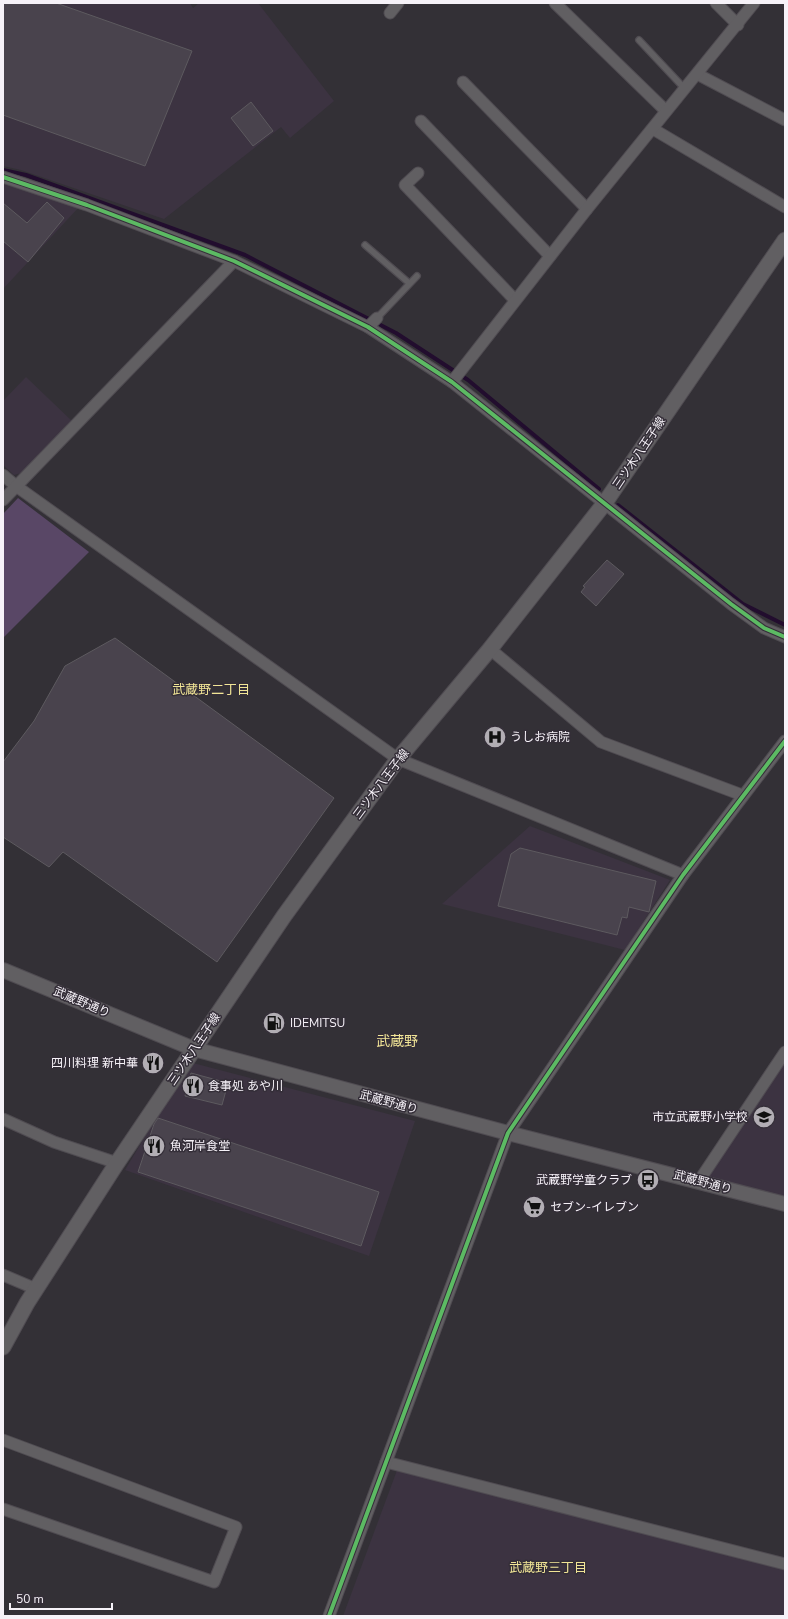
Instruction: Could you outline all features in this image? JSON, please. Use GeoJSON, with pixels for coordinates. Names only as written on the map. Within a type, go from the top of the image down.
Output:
{"type":"FeatureCollection","features":[{"type":"Feature","properties":{"kind":"main road","name":"三ツ木八王子線"},"geometry":{"type":"LineString","coordinates":[[3,1347],[36,1289],[117,1163],[284,916],[398,759],[490,649],[604,504],[785,240]]}},
{"type":"Feature","properties":{"kind":"street"},"geometry":{"type":"LineString","coordinates":[[390,13],[398,3]]}},
{"type":"Feature","properties":{"kind":"street"},"geometry":{"type":"LineString","coordinates":[[555,3],[666,111]]}},
{"type":"Feature","properties":{"kind":"street"},"geometry":{"type":"LineString","coordinates":[[716,3],[738,25]]}},
{"type":"Feature","properties":{"kind":"street"},"geometry":{"type":"LineString","coordinates":[[453,380],[587,209],[738,25],[754,3]]}},
{"type":"Feature","properties":{"kind":"street"},"geometry":{"type":"LineString","coordinates":[[697,74],[785,120]]}},
{"type":"Feature","properties":{"kind":"street"},"geometry":{"type":"LineString","coordinates":[[463,82],[587,209]]}},
{"type":"Feature","properties":{"kind":"street"},"geometry":{"type":"LineString","coordinates":[[421,121],[550,256]]}},
{"type":"Feature","properties":{"kind":"street"},"geometry":{"type":"LineString","coordinates":[[653,128],[785,207]]}},
{"type":"Feature","properties":{"kind":"street"},"geometry":{"type":"LineString","coordinates":[[418,173],[405,185],[515,300]]}},
{"type":"Feature","properties":{"kind":"street"},"geometry":{"type":"LineString","coordinates":[[3,177],[87,205],[234,261],[372,323],[453,380],[604,504],[731,604],[764,628],[785,637]]}},
{"type":"Feature","properties":{"kind":"street"},"geometry":{"type":"LineString","coordinates":[[3,500],[234,261]]}},
{"type":"Feature","properties":{"kind":"street"},"geometry":{"type":"LineString","coordinates":[[3,475],[16,486],[398,759],[683,875]]}},
{"type":"Feature","properties":{"kind":"street"},"geometry":{"type":"LineString","coordinates":[[490,649],[601,742],[742,795]]}},
{"type":"Feature","properties":{"kind":"street"},"geometry":{"type":"LineString","coordinates":[[329,1616],[508,1133],[683,875],[742,795],[785,741]]}},
{"type":"Feature","properties":{"kind":"street","name":"武蔵野通り"},"geometry":{"type":"LineString","coordinates":[[3,970],[194,1049],[508,1133],[785,1204]]}},
{"type":"Feature","properties":{"kind":"street"},"geometry":{"type":"LineString","coordinates":[[699,1181],[785,1052]]}},
{"type":"Feature","properties":{"kind":"street"},"geometry":{"type":"LineString","coordinates":[[3,1119],[54,1142],[117,1163]]}},
{"type":"Feature","properties":{"kind":"street"},"geometry":{"type":"LineString","coordinates":[[3,1275],[36,1289]]}},
{"type":"Feature","properties":{"kind":"street"},"geometry":{"type":"LineString","coordinates":[[3,1440],[236,1527],[214,1582],[3,1509]]}},
{"type":"Feature","properties":{"kind":"street"},"geometry":{"type":"LineString","coordinates":[[386,1462],[785,1564]]}},
{"type":"Feature","properties":{"kind":"lane"},"geometry":{"type":"LineString","coordinates":[[639,40],[685,89]]}},
{"type":"Feature","properties":{"kind":"lane"},"geometry":{"type":"LineString","coordinates":[[365,245],[409,283]]}},
{"type":"Feature","properties":{"kind":"lane"},"geometry":{"type":"LineString","coordinates":[[372,323],[416,276]]}},
{"type":"Feature","properties":{"kind":"shaded area"},"geometry":{"type":"Polygon","coordinates":[[[3,3],[190,3],[193,8],[199,3],[258,3],[334,101],[290,138],[281,127],[164,219],[21,170],[3,166],[3,3]]]}},
{"type":"Feature","properties":{"kind":"shaded area"},"geometry":{"type":"Polygon","coordinates":[[[3,184],[79,207],[3,289],[3,184]]]}},
{"type":"Feature","properties":{"kind":"shaded area"},"geometry":{"type":"Polygon","coordinates":[[[26,377],[73,422],[25,472],[14,475],[3,465],[3,401],[26,377]]]}},
{"type":"Feature","properties":{"kind":"shaded area"},"geometry":{"type":"Polygon","coordinates":[[[18,498],[89,552],[3,638],[3,514],[18,498]]]}},
{"type":"Feature","properties":{"kind":"shaded area"},"geometry":{"type":"Polygon","coordinates":[[[530,826],[670,880],[625,950],[442,904],[530,826]]]}},
{"type":"Feature","properties":{"kind":"shaded area","name":"市立武蔵野小学校"},"geometry":{"type":"Polygon","coordinates":[[[785,1052],[785,1204],[699,1181],[785,1052]]]}},
{"type":"Feature","properties":{"kind":"shaded area"},"geometry":{"type":"Polygon","coordinates":[[[193,1063],[415,1121],[369,1256],[125,1170],[155,1120],[193,1063]]]}},
{"type":"Feature","properties":{"kind":"shaded area"},"geometry":{"type":"Polygon","coordinates":[[[399,1465],[785,1567],[785,1616],[343,1616],[399,1465]]]}},
{"type":"Feature","properties":{"kind":"building"},"geometry":{"type":"Polygon","coordinates":[[[3,3],[56,3],[192,51],[145,166],[3,115],[3,3]]]}},
{"type":"Feature","properties":{"kind":"building"},"geometry":{"type":"Polygon","coordinates":[[[251,102],[273,131],[253,146],[231,118],[251,102]]]}},
{"type":"Feature","properties":{"kind":"building"},"geometry":{"type":"Polygon","coordinates":[[[47,202],[64,218],[28,262],[3,241],[3,203],[27,223],[47,202]]]}},
{"type":"Feature","properties":{"kind":"building"},"geometry":{"type":"Polygon","coordinates":[[[607,560],[624,574],[596,606],[581,592],[585,587],[583,586],[607,560]]]}},
{"type":"Feature","properties":{"kind":"building"},"geometry":{"type":"Polygon","coordinates":[[[115,638],[334,798],[217,962],[63,852],[49,867],[3,837],[3,762],[34,721],[65,666],[115,638]]]}},
{"type":"Feature","properties":{"kind":"building"},"geometry":{"type":"Polygon","coordinates":[[[520,848],[656,881],[649,912],[629,907],[627,918],[622,917],[617,935],[498,906],[511,854],[520,848]]]}},
{"type":"Feature","properties":{"kind":"building"},"geometry":{"type":"Polygon","coordinates":[[[191,1073],[228,1083],[222,1105],[185,1096],[191,1073]]]}},
{"type":"Feature","properties":{"kind":"building"},"geometry":{"type":"Polygon","coordinates":[[[158,1118],[379,1192],[361,1246],[138,1172],[154,1124],[158,1118]]]}},
{"type":"Feature","properties":{"kind":"waterway"},"geometry":{"type":"LineString","coordinates":[[3,170],[26,175],[245,255],[396,333],[468,380],[599,489]]}},
{"type":"Feature","properties":{"kind":"waterway"},"geometry":{"type":"LineString","coordinates":[[618,505],[743,604],[785,625]]}},
{"type":"Feature","properties":{"kind":"cycle path"},"geometry":{"type":"LineString","coordinates":[[3,177],[87,205],[234,261],[368,327],[452,382],[731,604],[764,628],[785,637]]}},
{"type":"Feature","properties":{"kind":"cycle path"},"geometry":{"type":"LineString","coordinates":[[329,1616],[508,1133],[683,875],[785,741]]}},
{"type":"Feature","properties":{"kind":"place","name":"うしお病院"},"geometry":{"type":"Point","coordinates":[495,737]}},
{"type":"Feature","properties":{"kind":"place","name":"IDEMITSU"},"geometry":{"type":"Point","coordinates":[274,1023]}},
{"type":"Feature","properties":{"kind":"place","name":"四川料理 新中華"},"geometry":{"type":"Point","coordinates":[153,1063]}},
{"type":"Feature","properties":{"kind":"place","name":"食事処 あや川"},"geometry":{"type":"Point","coordinates":[193,1086]}},
{"type":"Feature","properties":{"kind":"place","name":"市立武蔵野小学校"},"geometry":{"type":"Point","coordinates":[764,1117]}},
{"type":"Feature","properties":{"kind":"place","name":"魚河岸食堂"},"geometry":{"type":"Point","coordinates":[154,1146]}},
{"type":"Feature","properties":{"kind":"place","name":"武蔵野学童クラブ"},"geometry":{"type":"Point","coordinates":[648,1180]}},
{"type":"Feature","properties":{"kind":"place","name":"セブン-イレブン"},"geometry":{"type":"Point","coordinates":[534,1207]}},
{"type":"Feature","properties":{"kind":"district","name":"武蔵野二丁目"},"geometry":{"type":"Point","coordinates":[211,690]}},
{"type":"Feature","properties":{"kind":"district","name":"武蔵野"},"geometry":{"type":"Point","coordinates":[397,1041]}},
{"type":"Feature","properties":{"kind":"district","name":"武蔵野三丁目"},"geometry":{"type":"Point","coordinates":[548,1568]}}]}
